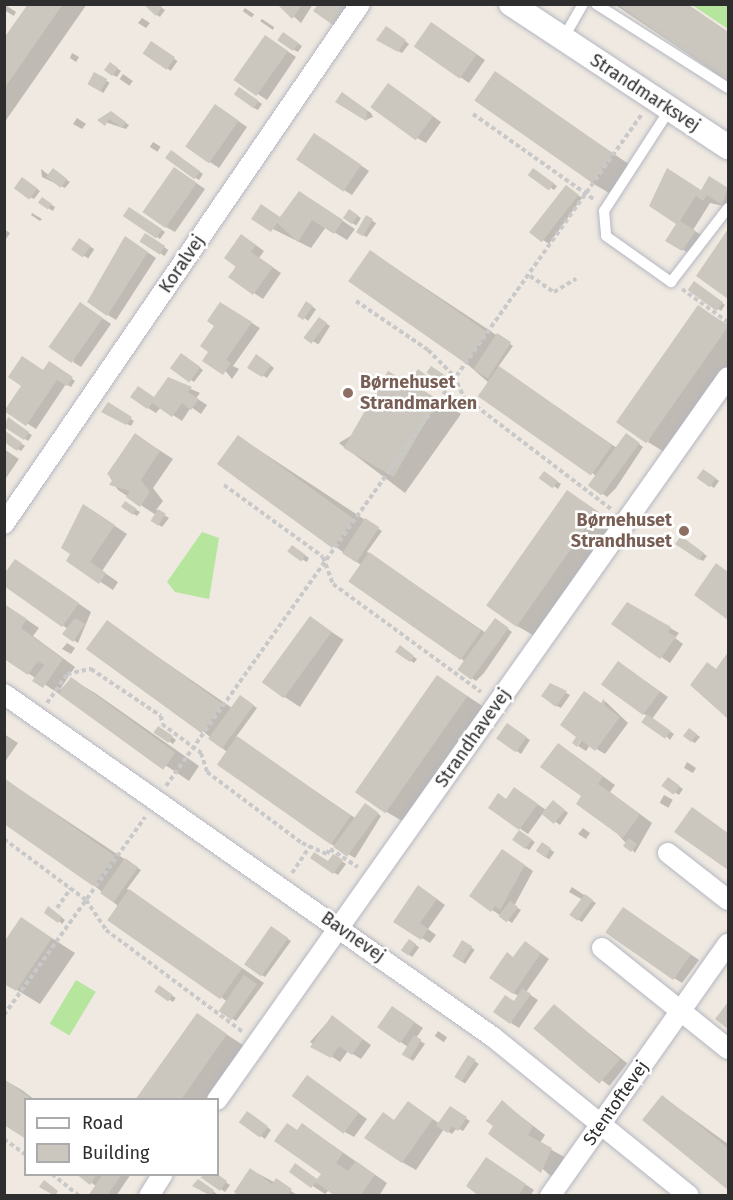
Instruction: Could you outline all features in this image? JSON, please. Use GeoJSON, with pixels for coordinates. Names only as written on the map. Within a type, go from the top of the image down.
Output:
{"type":"FeatureCollection","features":[{"type":"Feature","properties":{"kind":"street","name":"Koralvej"},"geometry":{"type":"LineString","coordinates":[[4,524],[360,4]]}},
{"type":"Feature","properties":{"kind":"street","name":"Strandmarksvej"},"geometry":{"type":"LineString","coordinates":[[511,4],[729,147]]}},
{"type":"Feature","properties":{"kind":"street","name":"Strandhavevej"},"geometry":{"type":"LineString","coordinates":[[218,1098],[729,377]]}},
{"type":"Feature","properties":{"kind":"street","name":"Bavnevej"},"geometry":{"type":"LineString","coordinates":[[4,694],[493,1036],[689,1196]]}},
{"type":"Feature","properties":{"kind":"street"},"geometry":{"type":"LineString","coordinates":[[668,853],[729,900]]}},
{"type":"Feature","properties":{"kind":"street","name":"Stentoftevej"},"geometry":{"type":"LineString","coordinates":[[550,1196],[729,944]]}},
{"type":"Feature","properties":{"kind":"street"},"geometry":{"type":"LineString","coordinates":[[602,948],[729,1049]]}},
{"type":"Feature","properties":{"kind":"street"},"geometry":{"type":"LineString","coordinates":[[149,1196],[163,1176]]}},
{"type":"Feature","properties":{"kind":"lane"},"geometry":{"type":"LineString","coordinates":[[562,39],[583,4]]}},
{"type":"Feature","properties":{"kind":"lane"},"geometry":{"type":"LineString","coordinates":[[596,4],[729,88]]}},
{"type":"Feature","properties":{"kind":"lane"},"geometry":{"type":"LineString","coordinates":[[661,104],[606,208],[606,236],[671,282],[729,208]]}},
{"type":"Feature","properties":{"kind":"path"},"geometry":{"type":"LineString","coordinates":[[4,1015],[588,195],[661,104]]}},
{"type":"Feature","properties":{"kind":"path"},"geometry":{"type":"LineString","coordinates":[[473,114],[606,208]]}},
{"type":"Feature","properties":{"kind":"path"},"geometry":{"type":"LineString","coordinates":[[530,276],[554,292],[576,279]]}},
{"type":"Feature","properties":{"kind":"path"},"geometry":{"type":"LineString","coordinates":[[671,282],[729,322]]}},
{"type":"Feature","properties":{"kind":"path"},"geometry":{"type":"LineString","coordinates":[[356,301],[428,350],[464,398],[627,521]]}},
{"type":"Feature","properties":{"kind":"path"},"geometry":{"type":"LineString","coordinates":[[224,485],[326,561],[333,584],[497,704]]}},
{"type":"Feature","properties":{"kind":"path"},"geometry":{"type":"LineString","coordinates":[[37,717],[67,674],[91,669],[161,717],[162,724],[194,747],[207,772],[310,846],[327,854],[330,849],[374,877]]}},
{"type":"Feature","properties":{"kind":"path"},"geometry":{"type":"LineString","coordinates":[[4,839],[86,900],[106,930],[257,1043]]}},
{"type":"Feature","properties":{"kind":"path"},"geometry":{"type":"LineString","coordinates":[[282,887],[310,846]]}},
{"type":"Feature","properties":{"kind":"path"},"geometry":{"type":"LineString","coordinates":[[57,908],[71,888]]}},
{"type":"Feature","properties":{"kind":"path"},"geometry":{"type":"LineString","coordinates":[[4,1138],[24,1153]]}},
{"type":"Feature","properties":{"kind":"path"},"geometry":{"type":"LineString","coordinates":[[54,1176],[79,1196]]}},
{"type":"Feature","properties":{"kind":"green space"},"geometry":{"type":"Polygon","coordinates":[[[692,5],[728,5],[728,29],[692,5]]]}},
{"type":"Feature","properties":{"kind":"green space"},"geometry":{"type":"Polygon","coordinates":[[[202,532],[219,538],[209,599],[175,592],[167,582],[202,532]]]}},
{"type":"Feature","properties":{"kind":"green space"},"geometry":{"type":"Polygon","coordinates":[[[76,980],[96,992],[69,1036],[50,1024],[76,980]]]}},
{"type":"Feature","properties":{"kind":"building"},"geometry":{"type":"Polygon","coordinates":[[[28,4],[63,4],[4,89],[4,38],[28,4]]]}},
{"type":"Feature","properties":{"kind":"building"},"geometry":{"type":"Polygon","coordinates":[[[143,4],[158,4],[162,7],[156,16],[143,4]]]}},
{"type":"Feature","properties":{"kind":"building"},"geometry":{"type":"Polygon","coordinates":[[[318,4],[347,4],[333,25],[313,11],[318,4]]]}},
{"type":"Feature","properties":{"kind":"building"},"geometry":{"type":"Polygon","coordinates":[[[617,4],[687,4],[728,32],[728,82],[617,4]]]}},
{"type":"Feature","properties":{"kind":"building"},"geometry":{"type":"Polygon","coordinates":[[[278,5],[302,5],[292,19],[278,5]]]}},
{"type":"Feature","properties":{"kind":"building"},"geometry":{"type":"Polygon","coordinates":[[[431,22],[477,54],[460,79],[414,47],[431,22]]]}},
{"type":"Feature","properties":{"kind":"building"},"geometry":{"type":"Polygon","coordinates":[[[386,26],[406,40],[398,52],[376,40],[386,26]]]}},
{"type":"Feature","properties":{"kind":"building"},"geometry":{"type":"Polygon","coordinates":[[[283,32],[299,43],[293,51],[277,40],[283,32]]]}},
{"type":"Feature","properties":{"kind":"building"},"geometry":{"type":"Polygon","coordinates":[[[265,35],[288,51],[256,96],[233,80],[265,35]]]}},
{"type":"Feature","properties":{"kind":"building"},"geometry":{"type":"Polygon","coordinates":[[[151,41],[175,57],[167,70],[143,53],[151,41]]]}},
{"type":"Feature","properties":{"kind":"building"},"geometry":{"type":"Polygon","coordinates":[[[110,62],[118,68],[112,76],[104,70],[110,62]]]}},
{"type":"Feature","properties":{"kind":"building"},"geometry":{"type":"Polygon","coordinates":[[[495,71],[613,154],[592,183],[474,100],[495,71]]]}},
{"type":"Feature","properties":{"kind":"building"},"geometry":{"type":"Polygon","coordinates":[[[94,72],[107,79],[101,91],[87,84],[94,72]]]}},
{"type":"Feature","properties":{"kind":"building"},"geometry":{"type":"Polygon","coordinates":[[[388,83],[433,116],[416,140],[370,107],[388,83]]]}},
{"type":"Feature","properties":{"kind":"building"},"geometry":{"type":"Polygon","coordinates":[[[239,87],[259,101],[253,108],[234,94],[239,87]]]}},
{"type":"Feature","properties":{"kind":"building"},"geometry":{"type":"Polygon","coordinates":[[[342,92],[367,110],[366,121],[335,102],[342,92]]]}},
{"type":"Feature","properties":{"kind":"building"},"geometry":{"type":"Polygon","coordinates":[[[215,104],[239,121],[209,163],[185,147],[215,104]]]}},
{"type":"Feature","properties":{"kind":"building"},"geometry":{"type":"Polygon","coordinates":[[[111,111],[126,122],[122,128],[109,119],[105,126],[97,120],[111,111]]]}},
{"type":"Feature","properties":{"kind":"building"},"geometry":{"type":"Polygon","coordinates":[[[314,133],[361,165],[343,191],[296,160],[314,133]]]}},
{"type":"Feature","properties":{"kind":"building"},"geometry":{"type":"Polygon","coordinates":[[[171,150],[200,171],[194,179],[165,158],[171,150]]]}},
{"type":"Feature","properties":{"kind":"building"},"geometry":{"type":"Polygon","coordinates":[[[174,167],[197,183],[165,228],[142,212],[174,167]]]}},
{"type":"Feature","properties":{"kind":"building"},"geometry":{"type":"Polygon","coordinates":[[[53,168],[67,179],[60,188],[46,177],[53,168]]]}},
{"type":"Feature","properties":{"kind":"building"},"geometry":{"type":"Polygon","coordinates":[[[533,168],[554,183],[549,191],[528,175],[533,168]]]}},
{"type":"Feature","properties":{"kind":"building"},"geometry":{"type":"Polygon","coordinates":[[[667,168],[701,190],[709,176],[728,188],[722,205],[707,195],[703,201],[696,196],[680,221],[696,231],[682,251],[665,241],[676,224],[649,206],[667,168]]]}},
{"type":"Feature","properties":{"kind":"building"},"geometry":{"type":"Polygon","coordinates":[[[22,177],[37,188],[29,199],[14,188],[22,177]]]}},
{"type":"Feature","properties":{"kind":"building"},"geometry":{"type":"Polygon","coordinates":[[[566,185],[579,195],[542,242],[529,232],[566,185]]]}},
{"type":"Feature","properties":{"kind":"building"},"geometry":{"type":"Polygon","coordinates":[[[299,191],[343,220],[334,234],[312,220],[298,242],[277,223],[271,232],[251,219],[261,204],[280,217],[299,191]]]}},
{"type":"Feature","properties":{"kind":"building"},"geometry":{"type":"Polygon","coordinates":[[[42,197],[52,204],[48,210],[38,203],[42,197]]]}},
{"type":"Feature","properties":{"kind":"building"},"geometry":{"type":"Polygon","coordinates":[[[129,207],[162,229],[156,238],[123,216],[129,207]]]}},
{"type":"Feature","properties":{"kind":"building"},"geometry":{"type":"Polygon","coordinates":[[[349,209],[358,215],[352,224],[343,218],[349,209]]]}},
{"type":"Feature","properties":{"kind":"building"},"geometry":{"type":"Polygon","coordinates":[[[366,215],[373,219],[363,236],[356,232],[366,215]]]}},
{"type":"Feature","properties":{"kind":"building"},"geometry":{"type":"Polygon","coordinates":[[[728,229],[728,299],[696,276],[728,229]]]}},
{"type":"Feature","properties":{"kind":"building"},"geometry":{"type":"Polygon","coordinates":[[[145,233],[165,246],[160,254],[140,241],[145,233]]]}},
{"type":"Feature","properties":{"kind":"building"},"geometry":{"type":"Polygon","coordinates":[[[241,234],[256,245],[251,252],[273,267],[253,295],[228,277],[236,267],[224,258],[241,234]]]}},
{"type":"Feature","properties":{"kind":"building"},"geometry":{"type":"Polygon","coordinates":[[[125,236],[148,252],[107,316],[87,302],[125,236]]]}},
{"type":"Feature","properties":{"kind":"building"},"geometry":{"type":"Polygon","coordinates":[[[79,238],[91,246],[83,257],[71,250],[79,238]]]}},
{"type":"Feature","properties":{"kind":"building"},"geometry":{"type":"Polygon","coordinates":[[[370,250],[487,332],[465,363],[348,281],[370,250]]]}},
{"type":"Feature","properties":{"kind":"building"},"geometry":{"type":"Polygon","coordinates":[[[694,281],[723,302],[717,311],[688,290],[694,281]]]}},
{"type":"Feature","properties":{"kind":"building"},"geometry":{"type":"Polygon","coordinates":[[[306,301],[313,306],[303,320],[297,316],[306,301]]]}},
{"type":"Feature","properties":{"kind":"building"},"geometry":{"type":"Polygon","coordinates":[[[80,302],[103,318],[71,363],[48,347],[80,302]]]}},
{"type":"Feature","properties":{"kind":"building"},"geometry":{"type":"Polygon","coordinates":[[[220,302],[252,322],[226,360],[231,363],[223,375],[202,361],[208,352],[200,346],[214,326],[207,321],[220,302]]]}},
{"type":"Feature","properties":{"kind":"building"},"geometry":{"type":"Polygon","coordinates":[[[698,305],[728,327],[646,443],[616,422],[698,305]]]}},
{"type":"Feature","properties":{"kind":"building"},"geometry":{"type":"Polygon","coordinates":[[[319,317],[327,323],[311,344],[303,338],[319,317]]]}},
{"type":"Feature","properties":{"kind":"building"},"geometry":{"type":"Polygon","coordinates":[[[497,333],[511,342],[488,378],[474,369],[497,333]]]}},
{"type":"Feature","properties":{"kind":"building"},"geometry":{"type":"Polygon","coordinates":[[[181,353],[200,367],[189,382],[170,368],[181,353]]]}},
{"type":"Feature","properties":{"kind":"building"},"geometry":{"type":"Polygon","coordinates":[[[256,354],[271,365],[262,377],[247,368],[256,354]]]}},
{"type":"Feature","properties":{"kind":"building"},"geometry":{"type":"Polygon","coordinates":[[[22,356],[43,370],[49,361],[73,377],[67,386],[57,380],[26,426],[4,411],[21,386],[8,377],[22,356]]]}},
{"type":"Feature","properties":{"kind":"building"},"geometry":{"type":"Polygon","coordinates":[[[431,366],[446,376],[441,383],[427,373],[431,366]]]}},
{"type":"Feature","properties":{"kind":"building"},"geometry":{"type":"Polygon","coordinates":[[[499,366],[612,445],[591,475],[478,396],[499,366]]]}},
{"type":"Feature","properties":{"kind":"building"},"geometry":{"type":"Polygon","coordinates":[[[418,369],[430,378],[425,385],[413,376],[418,369]]]}},
{"type":"Feature","properties":{"kind":"building"},"geometry":{"type":"Polygon","coordinates":[[[388,371],[438,400],[394,477],[344,448],[388,371]]]}},
{"type":"Feature","properties":{"kind":"building"},"geometry":{"type":"Polygon","coordinates":[[[168,377],[192,387],[188,392],[199,399],[191,410],[182,403],[172,417],[152,403],[147,409],[130,397],[138,386],[154,397],[168,377]]]}},
{"type":"Feature","properties":{"kind":"building"},"geometry":{"type":"Polygon","coordinates":[[[108,402],[132,417],[126,425],[101,412],[108,402]]]}},
{"type":"Feature","properties":{"kind":"building"},"geometry":{"type":"Polygon","coordinates":[[[8,417],[29,432],[24,440],[4,427],[8,417]]]}},
{"type":"Feature","properties":{"kind":"building"},"geometry":{"type":"Polygon","coordinates":[[[4,430],[22,443],[17,451],[4,442],[4,430]]]}},
{"type":"Feature","properties":{"kind":"building"},"geometry":{"type":"Polygon","coordinates":[[[135,433],[160,451],[141,480],[150,492],[140,507],[126,497],[130,491],[109,485],[113,479],[107,474],[135,433]]]}},
{"type":"Feature","properties":{"kind":"building"},"geometry":{"type":"Polygon","coordinates":[[[626,433],[640,443],[602,496],[588,486],[626,433]]]}},
{"type":"Feature","properties":{"kind":"building"},"geometry":{"type":"Polygon","coordinates":[[[238,435],[354,519],[333,548],[217,464],[238,435]]]}},
{"type":"Feature","properties":{"kind":"building"},"geometry":{"type":"Polygon","coordinates":[[[703,469],[716,478],[710,487],[697,478],[703,469]]]}},
{"type":"Feature","properties":{"kind":"building"},"geometry":{"type":"Polygon","coordinates":[[[544,471],[558,481],[552,488],[539,478],[544,471]]]}},
{"type":"Feature","properties":{"kind":"building"},"geometry":{"type":"Polygon","coordinates":[[[567,490],[597,511],[516,627],[486,606],[567,490]]]}},
{"type":"Feature","properties":{"kind":"building"},"geometry":{"type":"Polygon","coordinates":[[[125,501],[137,509],[133,515],[121,507],[125,501]]]}},
{"type":"Feature","properties":{"kind":"building"},"geometry":{"type":"Polygon","coordinates":[[[83,504],[115,525],[90,562],[106,573],[99,584],[66,561],[70,554],[61,548],[83,504]]]}},
{"type":"Feature","properties":{"kind":"building"},"geometry":{"type":"Polygon","coordinates":[[[158,509],[166,514],[158,526],[151,521],[158,509]]]}},
{"type":"Feature","properties":{"kind":"building"},"geometry":{"type":"Polygon","coordinates":[[[365,518],[379,527],[356,562],[342,553],[365,518]]]}},
{"type":"Feature","properties":{"kind":"building"},"geometry":{"type":"Polygon","coordinates":[[[681,536],[704,553],[699,560],[675,544],[681,536]]]}},
{"type":"Feature","properties":{"kind":"building"},"geometry":{"type":"Polygon","coordinates":[[[292,545],[306,555],[301,561],[287,551],[292,545]]]}},
{"type":"Feature","properties":{"kind":"building"},"geometry":{"type":"Polygon","coordinates":[[[369,552],[481,631],[461,660],[348,581],[369,552]]]}},
{"type":"Feature","properties":{"kind":"building"},"geometry":{"type":"Polygon","coordinates":[[[15,559],[79,603],[62,627],[4,586],[4,574],[15,559]]]}},
{"type":"Feature","properties":{"kind":"building"},"geometry":{"type":"Polygon","coordinates":[[[716,563],[728,572],[728,620],[694,595],[716,563]]]}},
{"type":"Feature","properties":{"kind":"building"},"geometry":{"type":"Polygon","coordinates":[[[627,602],[671,627],[668,632],[676,637],[660,659],[611,624],[627,602]]]}},
{"type":"Feature","properties":{"kind":"building"},"geometry":{"type":"Polygon","coordinates":[[[4,604],[27,619],[21,628],[63,659],[43,688],[32,681],[44,665],[38,661],[28,675],[4,659],[4,604]]]}},
{"type":"Feature","properties":{"kind":"building"},"geometry":{"type":"Polygon","coordinates":[[[310,616],[332,632],[284,698],[262,682],[310,616]]]}},
{"type":"Feature","properties":{"kind":"building"},"geometry":{"type":"Polygon","coordinates":[[[75,618],[85,624],[73,642],[62,634],[75,618]]]}},
{"type":"Feature","properties":{"kind":"building"},"geometry":{"type":"Polygon","coordinates":[[[495,618],[509,628],[471,680],[457,670],[495,618]]]}},
{"type":"Feature","properties":{"kind":"building"},"geometry":{"type":"Polygon","coordinates":[[[107,620],[223,704],[202,733],[86,649],[107,620]]]}},
{"type":"Feature","properties":{"kind":"building"},"geometry":{"type":"Polygon","coordinates":[[[400,645],[414,656],[410,662],[395,652],[400,645]]]}},
{"type":"Feature","properties":{"kind":"building"},"geometry":{"type":"Polygon","coordinates":[[[728,652],[728,719],[690,685],[707,662],[716,669],[728,652]]]}},
{"type":"Feature","properties":{"kind":"building"},"geometry":{"type":"Polygon","coordinates":[[[618,661],[660,692],[643,715],[601,684],[618,661]]]}},
{"type":"Feature","properties":{"kind":"building"},"geometry":{"type":"Polygon","coordinates":[[[437,675],[467,696],[385,813],[355,792],[437,675]]]}},
{"type":"Feature","properties":{"kind":"building"},"geometry":{"type":"Polygon","coordinates":[[[71,677],[175,753],[163,770],[59,694],[71,677]]]}},
{"type":"Feature","properties":{"kind":"building"},"geometry":{"type":"Polygon","coordinates":[[[550,683],[567,691],[556,707],[541,696],[550,683]]]}},
{"type":"Feature","properties":{"kind":"building"},"geometry":{"type":"Polygon","coordinates":[[[584,691],[601,703],[604,698],[605,706],[620,717],[595,751],[581,740],[577,747],[572,743],[576,737],[560,725],[584,691]]]}},
{"type":"Feature","properties":{"kind":"building"},"geometry":{"type":"Polygon","coordinates":[[[240,695],[254,705],[222,749],[208,739],[240,695]]]}},
{"type":"Feature","properties":{"kind":"building"},"geometry":{"type":"Polygon","coordinates":[[[647,714],[671,731],[665,739],[641,722],[647,714]]]}},
{"type":"Feature","properties":{"kind":"building"},"geometry":{"type":"Polygon","coordinates":[[[507,723],[527,737],[516,752],[496,739],[507,723]]]}},
{"type":"Feature","properties":{"kind":"building"},"geometry":{"type":"Polygon","coordinates":[[[158,726],[173,736],[168,743],[154,733],[158,726]]]}},
{"type":"Feature","properties":{"kind":"building"},"geometry":{"type":"Polygon","coordinates":[[[689,728],[697,734],[691,742],[683,736],[689,728]]]}},
{"type":"Feature","properties":{"kind":"building"},"geometry":{"type":"Polygon","coordinates":[[[237,736],[351,816],[331,844],[217,765],[237,736]]]}},
{"type":"Feature","properties":{"kind":"building"},"geometry":{"type":"Polygon","coordinates":[[[558,743],[603,776],[598,784],[640,814],[623,838],[576,804],[581,796],[540,767],[558,743]]]}},
{"type":"Feature","properties":{"kind":"building"},"geometry":{"type":"Polygon","coordinates":[[[668,777],[680,786],[673,795],[661,786],[668,777]]]}},
{"type":"Feature","properties":{"kind":"building"},"geometry":{"type":"Polygon","coordinates":[[[4,778],[115,856],[93,886],[4,824],[4,778]]]}},
{"type":"Feature","properties":{"kind":"building"},"geometry":{"type":"Polygon","coordinates":[[[514,787],[538,804],[519,830],[488,808],[498,793],[506,799],[514,787]]]}},
{"type":"Feature","properties":{"kind":"building"},"geometry":{"type":"Polygon","coordinates":[[[553,800],[565,810],[554,824],[541,814],[553,800]]]}},
{"type":"Feature","properties":{"kind":"building"},"geometry":{"type":"Polygon","coordinates":[[[365,803],[379,813],[347,857],[333,847],[365,803]]]}},
{"type":"Feature","properties":{"kind":"building"},"geometry":{"type":"Polygon","coordinates":[[[692,807],[728,833],[728,870],[674,832],[692,807]]]}},
{"type":"Feature","properties":{"kind":"building"},"geometry":{"type":"Polygon","coordinates":[[[519,830],[532,839],[525,849],[512,840],[519,830]]]}},
{"type":"Feature","properties":{"kind":"building"},"geometry":{"type":"Polygon","coordinates":[[[629,838],[637,844],[631,852],[623,846],[629,838]]]}},
{"type":"Feature","properties":{"kind":"building"},"geometry":{"type":"Polygon","coordinates":[[[542,842],[551,848],[545,857],[536,851],[542,842]]]}},
{"type":"Feature","properties":{"kind":"building"},"geometry":{"type":"Polygon","coordinates":[[[502,849],[525,865],[500,910],[495,906],[491,912],[469,896],[502,849]]]}},
{"type":"Feature","properties":{"kind":"building"},"geometry":{"type":"Polygon","coordinates":[[[314,852],[328,861],[333,854],[343,860],[333,874],[310,858],[314,852]]]}},
{"type":"Feature","properties":{"kind":"building"},"geometry":{"type":"Polygon","coordinates":[[[125,858],[138,867],[113,902],[100,893],[125,858]]]}},
{"type":"Feature","properties":{"kind":"building"},"geometry":{"type":"Polygon","coordinates":[[[418,885],[437,899],[420,923],[428,929],[421,940],[393,922],[418,885]]]}},
{"type":"Feature","properties":{"kind":"building"},"geometry":{"type":"Polygon","coordinates":[[[129,889],[242,968],[220,999],[107,920],[129,889]]]}},
{"type":"Feature","properties":{"kind":"building"},"geometry":{"type":"Polygon","coordinates":[[[585,894],[593,900],[577,921],[569,915],[585,894]]]}},
{"type":"Feature","properties":{"kind":"building"},"geometry":{"type":"Polygon","coordinates":[[[510,901],[518,907],[507,922],[499,916],[510,901]]]}},
{"type":"Feature","properties":{"kind":"building"},"geometry":{"type":"Polygon","coordinates":[[[48,906],[62,917],[58,923],[44,913],[48,906]]]}},
{"type":"Feature","properties":{"kind":"building"},"geometry":{"type":"Polygon","coordinates":[[[623,907],[691,955],[673,980],[605,932],[623,907]]]}},
{"type":"Feature","properties":{"kind":"building"},"geometry":{"type":"Polygon","coordinates":[[[21,917],[52,938],[16,991],[4,984],[4,942],[21,917]]]}},
{"type":"Feature","properties":{"kind":"building"},"geometry":{"type":"Polygon","coordinates":[[[271,926],[288,938],[261,977],[244,965],[271,926]]]}},
{"type":"Feature","properties":{"kind":"building"},"geometry":{"type":"Polygon","coordinates":[[[409,939],[416,944],[408,956],[401,950],[409,939]]]}},
{"type":"Feature","properties":{"kind":"building"},"geometry":{"type":"Polygon","coordinates":[[[462,940],[472,946],[463,962],[452,956],[462,940]]]}},
{"type":"Feature","properties":{"kind":"building"},"geometry":{"type":"Polygon","coordinates":[[[525,941],[541,953],[513,994],[489,978],[507,952],[513,957],[525,941]]]}},
{"type":"Feature","properties":{"kind":"building"},"geometry":{"type":"Polygon","coordinates":[[[244,975],[257,984],[232,1020],[219,1011],[244,975]]]}},
{"type":"Feature","properties":{"kind":"building"},"geometry":{"type":"Polygon","coordinates":[[[159,985],[173,995],[168,1001],[154,991],[159,985]]]}},
{"type":"Feature","properties":{"kind":"building"},"geometry":{"type":"Polygon","coordinates":[[[522,988],[531,994],[510,1024],[493,1012],[505,995],[514,1001],[522,988]]]}},
{"type":"Feature","properties":{"kind":"building"},"geometry":{"type":"Polygon","coordinates":[[[728,1002],[728,1029],[715,1019],[728,1002]]]}},
{"type":"Feature","properties":{"kind":"building"},"geometry":{"type":"Polygon","coordinates":[[[554,1004],[620,1059],[599,1084],[533,1029],[554,1004]]]}},
{"type":"Feature","properties":{"kind":"building"},"geometry":{"type":"Polygon","coordinates":[[[392,1006],[415,1022],[400,1043],[377,1027],[392,1006]]]}},
{"type":"Feature","properties":{"kind":"building"},"geometry":{"type":"Polygon","coordinates":[[[197,1013],[227,1034],[182,1098],[136,1098],[197,1013]]]}},
{"type":"Feature","properties":{"kind":"building"},"geometry":{"type":"Polygon","coordinates":[[[332,1015],[363,1039],[352,1055],[339,1046],[331,1058],[310,1047],[332,1015]]]}},
{"type":"Feature","properties":{"kind":"building"},"geometry":{"type":"Polygon","coordinates":[[[414,1035],[422,1040],[409,1059],[402,1055],[414,1035]]]}},
{"type":"Feature","properties":{"kind":"building"},"geometry":{"type":"Polygon","coordinates":[[[468,1055],[476,1060],[462,1082],[454,1077],[468,1055]]]}},
{"type":"Feature","properties":{"kind":"building"},"geometry":{"type":"Polygon","coordinates":[[[307,1075],[359,1113],[343,1134],[292,1096],[307,1075]]]}},
{"type":"Feature","properties":{"kind":"building"},"geometry":{"type":"Polygon","coordinates":[[[4,1079],[30,1098],[24,1098],[24,1138],[4,1125],[4,1079]]]}},
{"type":"Feature","properties":{"kind":"building"},"geometry":{"type":"Polygon","coordinates":[[[662,1095],[728,1148],[728,1190],[642,1120],[662,1095]]]}},
{"type":"Feature","properties":{"kind":"building"},"geometry":{"type":"Polygon","coordinates":[[[502,1100],[533,1127],[528,1135],[552,1148],[541,1173],[488,1134],[493,1126],[486,1121],[502,1100]]]}},
{"type":"Feature","properties":{"kind":"building"},"geometry":{"type":"Polygon","coordinates":[[[408,1101],[433,1119],[402,1163],[364,1138],[383,1112],[394,1120],[408,1101]]]}},
{"type":"Feature","properties":{"kind":"building"},"geometry":{"type":"Polygon","coordinates":[[[450,1106],[467,1117],[458,1131],[452,1126],[448,1133],[436,1126],[450,1106]]]}},
{"type":"Feature","properties":{"kind":"building"},"geometry":{"type":"Polygon","coordinates":[[[247,1111],[268,1126],[260,1138],[239,1122],[247,1111]]]}},
{"type":"Feature","properties":{"kind":"building"},"geometry":{"type":"Polygon","coordinates":[[[287,1123],[297,1130],[302,1123],[343,1153],[336,1163],[348,1171],[356,1161],[375,1175],[360,1196],[335,1196],[316,1182],[311,1188],[289,1172],[295,1163],[317,1179],[321,1174],[274,1141],[287,1123]]]}},
{"type":"Feature","properties":{"kind":"building"},"geometry":{"type":"Polygon","coordinates":[[[486,1157],[526,1184],[518,1196],[479,1196],[466,1186],[486,1157]]]}},
{"type":"Feature","properties":{"kind":"building"},"geometry":{"type":"Polygon","coordinates":[[[250,1168],[272,1184],[276,1178],[292,1189],[287,1196],[238,1196],[234,1192],[250,1168]]]}},
{"type":"Feature","properties":{"kind":"building"},"geometry":{"type":"Polygon","coordinates":[[[219,1175],[227,1181],[220,1191],[200,1177],[219,1175]]]}},
{"type":"Feature","properties":{"kind":"building"},"geometry":{"type":"Polygon","coordinates":[[[79,1176],[96,1176],[90,1185],[79,1176]]]}},
{"type":"Feature","properties":{"kind":"building"},"geometry":{"type":"Polygon","coordinates":[[[102,1176],[121,1176],[107,1196],[88,1196],[102,1176]]]}},
{"type":"Feature","properties":{"kind":"building"},"geometry":{"type":"Polygon","coordinates":[[[198,1179],[214,1190],[211,1196],[192,1186],[198,1179]]]}},
{"type":"Feature","properties":{"kind":"building"},"geometry":{"type":"Polygon","coordinates":[[[44,1180],[58,1191],[55,1196],[39,1187],[44,1180]]]}},
{"type":"Feature","properties":{"kind":"place","name":"Børnehuset Strandmarken"},"geometry":{"type":"Point","coordinates":[348,393]}},
{"type":"Feature","properties":{"kind":"place","name":"Børnehuset Strandhuset"},"geometry":{"type":"Point","coordinates":[684,531]}}]}
